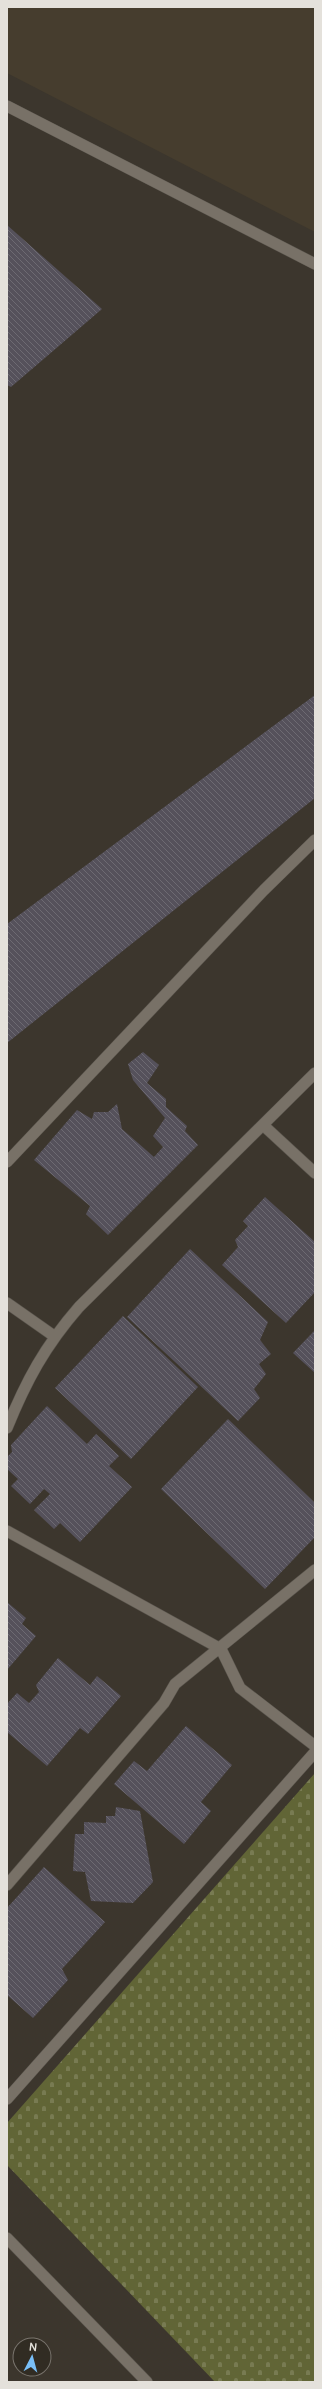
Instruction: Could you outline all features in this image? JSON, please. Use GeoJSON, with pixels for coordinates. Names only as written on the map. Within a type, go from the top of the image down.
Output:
{"type":"FeatureCollection","features":[{"type":"Feature","properties":{"kind":"street"},"geometry":{"type":"LineString","coordinates":[[7,106],[315,264]]}},
{"type":"Feature","properties":{"kind":"street"},"geometry":{"type":"LineString","coordinates":[[7,1162],[264,890],[315,840]]}},
{"type":"Feature","properties":{"kind":"street"},"geometry":{"type":"LineString","coordinates":[[7,1428],[24,1386],[54,1336],[79,1307],[315,1073]]}},
{"type":"Feature","properties":{"kind":"street"},"geometry":{"type":"LineString","coordinates":[[263,1125],[315,1173]]}},
{"type":"Feature","properties":{"kind":"street"},"geometry":{"type":"LineString","coordinates":[[7,1303],[54,1336]]}},
{"type":"Feature","properties":{"kind":"street"},"geometry":{"type":"LineString","coordinates":[[7,1531],[221,1648],[240,1688],[315,1746]]}},
{"type":"Feature","properties":{"kind":"street"},"geometry":{"type":"LineString","coordinates":[[7,1885],[164,1703],[175,1684],[315,1570]]}},
{"type":"Feature","properties":{"kind":"street"},"geometry":{"type":"LineString","coordinates":[[7,2099],[315,1752]]}},
{"type":"Feature","properties":{"kind":"street"},"geometry":{"type":"LineString","coordinates":[[7,2238],[147,2382]]}},
{"type":"Feature","properties":{"kind":"shaded area"},"geometry":{"type":"Polygon","coordinates":[[[7,7],[315,7],[315,232],[7,73],[7,7]]]}},
{"type":"Feature","properties":{"kind":"green space"},"geometry":{"type":"Polygon","coordinates":[[[315,1773],[315,2382],[215,2382],[7,2165],[7,2123],[315,1773]]]}},
{"type":"Feature","properties":{"kind":"building"},"geometry":{"type":"Polygon","coordinates":[[[7,225],[102,309],[11,387],[7,385],[7,225]]]}},
{"type":"Feature","properties":{"kind":"building"},"geometry":{"type":"Polygon","coordinates":[[[315,695],[315,798],[7,1043],[7,924],[315,695]]]}},
{"type":"Feature","properties":{"kind":"building"},"geometry":{"type":"Polygon","coordinates":[[[143,1052],[159,1065],[147,1083],[166,1099],[166,1107],[187,1126],[185,1131],[198,1145],[108,1235],[86,1214],[90,1206],[34,1160],[77,1110],[92,1119],[94,1112],[108,1112],[117,1104],[122,1129],[154,1157],[163,1147],[153,1136],[165,1118],[133,1080],[128,1064],[143,1052]]]}},
{"type":"Feature","properties":{"kind":"building"},"geometry":{"type":"Polygon","coordinates":[[[265,1197],[315,1242],[315,1292],[286,1323],[222,1265],[238,1247],[235,1240],[248,1226],[243,1221],[265,1197]]]}},
{"type":"Feature","properties":{"kind":"building"},"geometry":{"type":"Polygon","coordinates":[[[190,1249],[268,1322],[260,1340],[271,1354],[259,1364],[266,1374],[254,1389],[260,1398],[238,1421],[127,1317],[190,1249]]]}},
{"type":"Feature","properties":{"kind":"building"},"geometry":{"type":"Polygon","coordinates":[[[123,1316],[198,1387],[131,1459],[55,1388],[123,1316]]]}},
{"type":"Feature","properties":{"kind":"building"},"geometry":{"type":"Polygon","coordinates":[[[315,1330],[315,1373],[293,1353],[315,1330]]]}},
{"type":"Feature","properties":{"kind":"building"},"geometry":{"type":"Polygon","coordinates":[[[47,1406],[87,1444],[96,1434],[119,1456],[109,1466],[132,1487],[80,1542],[60,1523],[54,1529],[34,1510],[50,1494],[44,1489],[30,1504],[11,1486],[18,1479],[7,1469],[7,1457],[12,1452],[11,1445],[47,1406]]]}},
{"type":"Feature","properties":{"kind":"building"},"geometry":{"type":"Polygon","coordinates":[[[228,1419],[315,1503],[315,1537],[265,1589],[161,1489],[228,1419]]]}},
{"type":"Feature","properties":{"kind":"building"},"geometry":{"type":"Polygon","coordinates":[[[7,1602],[26,1618],[22,1624],[36,1636],[7,1670],[7,1602]]]}},
{"type":"Feature","properties":{"kind":"building"},"geometry":{"type":"Polygon","coordinates":[[[58,1658],[90,1685],[97,1676],[121,1696],[88,1734],[80,1728],[47,1766],[7,1732],[7,1704],[17,1693],[29,1703],[39,1692],[36,1685],[58,1658]]]}},
{"type":"Feature","properties":{"kind":"building"},"geometry":{"type":"Polygon","coordinates":[[[186,1726],[232,1765],[201,1802],[211,1811],[184,1844],[114,1784],[134,1761],[147,1771],[186,1726]]]}},
{"type":"Feature","properties":{"kind":"building"},"geometry":{"type":"Polygon","coordinates":[[[116,1807],[140,1811],[153,1882],[133,1903],[91,1901],[85,1872],[73,1871],[75,1834],[84,1834],[84,1822],[106,1823],[106,1816],[115,1816],[116,1807]]]}},
{"type":"Feature","properties":{"kind":"building"},"geometry":{"type":"Polygon","coordinates":[[[44,1867],[105,1922],[62,1969],[68,1980],[33,2018],[7,1995],[7,1908],[44,1867]]]}}]}
